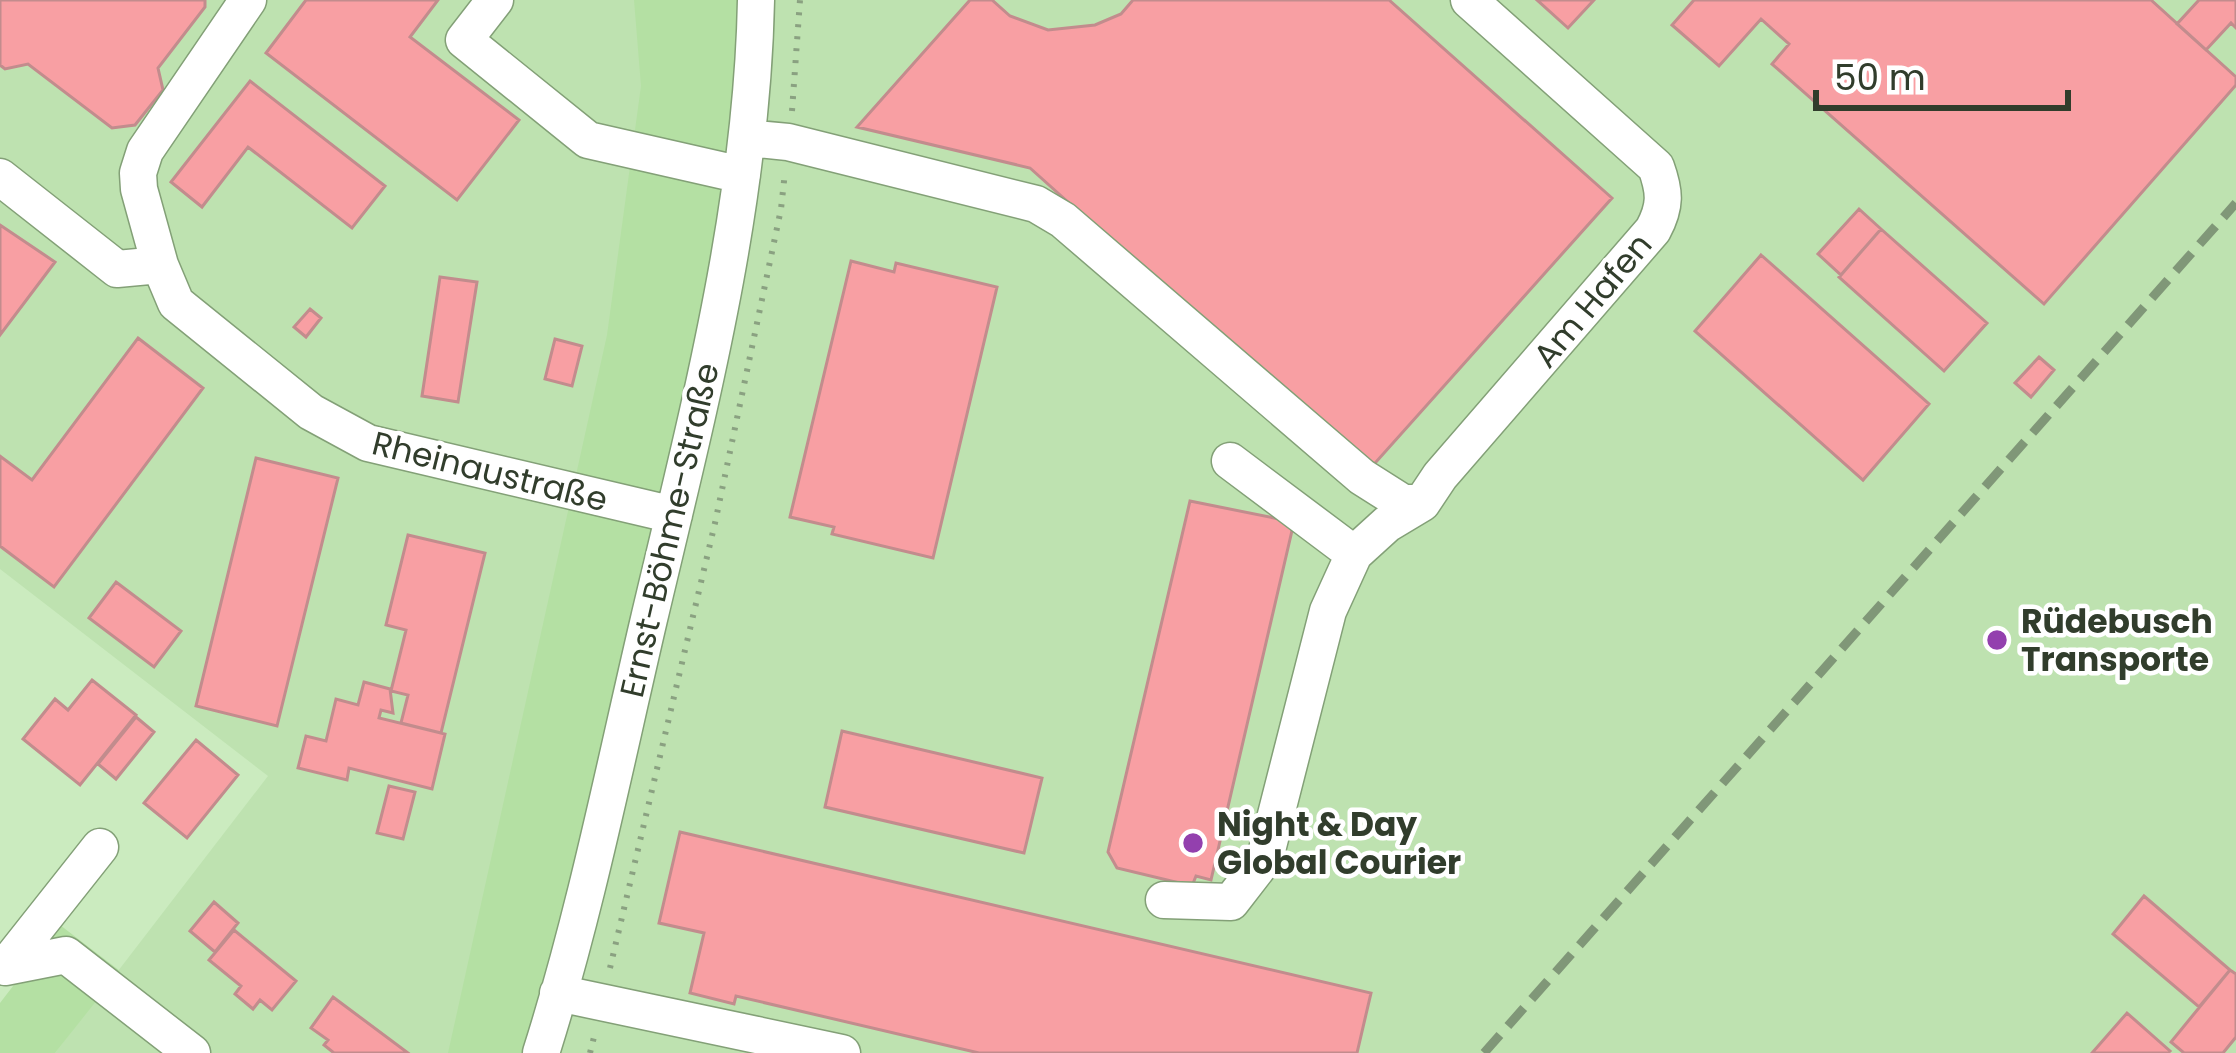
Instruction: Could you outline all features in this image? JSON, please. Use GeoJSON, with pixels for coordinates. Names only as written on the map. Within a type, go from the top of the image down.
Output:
{"type":"FeatureCollection","features":[{"type":"Feature","properties":{"kind":"street","name":"Rheinaustraße"},"geometry":{"type":"LineString","coordinates":[[248,0],[145,151],[138,173],[160,265],[176,303],[283,391],[344,433],[417,456],[674,515]]}},
{"type":"Feature","properties":{"kind":"street"},"geometry":{"type":"LineString","coordinates":[[495,0],[464,40],[588,140],[742,176]]}},
{"type":"Feature","properties":{"kind":"street","name":"Ernst-Böhme-Straße"},"geometry":{"type":"LineString","coordinates":[[541,1053],[709,363],[747,138],[755,0]]}},
{"type":"Feature","properties":{"kind":"street","name":"Am Hafen"},"geometry":{"type":"LineString","coordinates":[[1354,554],[1387,524],[1421,503],[1653,230],[1663,211],[1664,190],[1656,167],[1471,0]]}},
{"type":"Feature","properties":{"kind":"street"},"geometry":{"type":"LineString","coordinates":[[747,138],[788,142],[1036,204],[1063,220],[1362,477],[1403,503],[1421,503]]}},
{"type":"Feature","properties":{"kind":"street"},"geometry":{"type":"LineString","coordinates":[[0,177],[117,269],[160,265]]}},
{"type":"Feature","properties":{"kind":"street"},"geometry":{"type":"LineString","coordinates":[[1164,900],[1231,902],[1265,858],[1328,611],[1354,554],[1230,461]]}},
{"type":"Feature","properties":{"kind":"street"},"geometry":{"type":"LineString","coordinates":[[2,963],[100,847]]}},
{"type":"Feature","properties":{"kind":"street"},"geometry":{"type":"LineString","coordinates":[[2,963],[67,955],[192,1053]]}},
{"type":"Feature","properties":{"kind":"street"},"geometry":{"type":"LineString","coordinates":[[558,993],[770,1045],[842,1053]]}},
{"type":"Feature","properties":{"kind":"shaded area"},"geometry":{"type":"Polygon","coordinates":[[[0,0],[2236,0],[2236,1053],[55,1053],[268,776],[0,569],[0,0]]]}},
{"type":"Feature","properties":{"kind":"shaded area"},"geometry":{"type":"Polygon","coordinates":[[[634,0],[754,0],[741,188],[540,1053],[448,1053],[607,335],[641,86],[634,0]]]}},
{"type":"Feature","properties":{"kind":"shaded area"},"geometry":{"type":"Polygon","coordinates":[[[60,925],[120,971],[55,1053],[0,1053],[0,1003],[60,925]]]}},
{"type":"Feature","properties":{"kind":"building"},"geometry":{"type":"Polygon","coordinates":[[[0,0],[205,0],[205,7],[158,68],[163,90],[135,125],[112,128],[28,64],[5,69],[0,65],[0,0]]]}},
{"type":"Feature","properties":{"kind":"building"},"geometry":{"type":"Polygon","coordinates":[[[306,0],[438,0],[410,37],[519,120],[457,200],[266,53],[306,0]]]}},
{"type":"Feature","properties":{"kind":"building"},"geometry":{"type":"Polygon","coordinates":[[[970,0],[992,0],[1010,16],[1048,30],[1095,25],[1121,14],[1133,0],[1389,0],[1612,198],[1368,471],[1030,168],[857,127],[970,0]]]}},
{"type":"Feature","properties":{"kind":"building"},"geometry":{"type":"Polygon","coordinates":[[[1537,0],[1594,0],[1568,28],[1537,0]]]}},
{"type":"Feature","properties":{"kind":"building"},"geometry":{"type":"Polygon","coordinates":[[[1694,0],[2151,0],[2236,77],[2236,85],[2044,304],[1772,64],[1789,44],[1761,19],[1719,66],[1672,25],[1694,0]]]}},
{"type":"Feature","properties":{"kind":"building"},"geometry":{"type":"Polygon","coordinates":[[[2199,0],[2236,0],[2236,28],[2231,23],[2206,50],[2177,24],[2199,0]]]}},
{"type":"Feature","properties":{"kind":"building"},"geometry":{"type":"Polygon","coordinates":[[[250,81],[385,186],[352,228],[248,147],[202,207],[171,182],[250,81]]]}},
{"type":"Feature","properties":{"kind":"building"},"geometry":{"type":"Polygon","coordinates":[[[1859,209],[1881,229],[1841,275],[1818,254],[1859,209]]]}},
{"type":"Feature","properties":{"kind":"building"},"geometry":{"type":"Polygon","coordinates":[[[0,225],[55,262],[0,335],[0,225]]]}},
{"type":"Feature","properties":{"kind":"building"},"geometry":{"type":"Polygon","coordinates":[[[1881,229],[1987,323],[1944,371],[1839,277],[1881,229]]]}},
{"type":"Feature","properties":{"kind":"building"},"geometry":{"type":"Polygon","coordinates":[[[1761,255],[1929,404],[1863,480],[1695,331],[1761,255]]]}},
{"type":"Feature","properties":{"kind":"building"},"geometry":{"type":"Polygon","coordinates":[[[851,261],[894,272],[896,263],[997,287],[933,558],[832,534],[834,527],[790,517],[851,261]]]}},
{"type":"Feature","properties":{"kind":"building"},"geometry":{"type":"Polygon","coordinates":[[[440,277],[477,282],[458,402],[422,396],[440,277]]]}},
{"type":"Feature","properties":{"kind":"building"},"geometry":{"type":"Polygon","coordinates":[[[310,309],[321,318],[306,337],[294,327],[310,309]]]}},
{"type":"Feature","properties":{"kind":"building"},"geometry":{"type":"Polygon","coordinates":[[[138,338],[203,388],[54,587],[0,546],[0,456],[32,480],[138,338]]]}},
{"type":"Feature","properties":{"kind":"building"},"geometry":{"type":"Polygon","coordinates":[[[555,339],[582,346],[572,386],[545,379],[555,339]]]}},
{"type":"Feature","properties":{"kind":"building"},"geometry":{"type":"Polygon","coordinates":[[[2039,357],[2054,370],[2031,397],[2015,383],[2039,357]]]}},
{"type":"Feature","properties":{"kind":"building"},"geometry":{"type":"Polygon","coordinates":[[[256,458],[338,478],[277,726],[196,706],[256,458]]]}},
{"type":"Feature","properties":{"kind":"building"},"geometry":{"type":"Polygon","coordinates":[[[1190,501],[1294,522],[1211,880],[1196,876],[1192,886],[1117,868],[1108,852],[1190,501]]]}},
{"type":"Feature","properties":{"kind":"building"},"geometry":{"type":"Polygon","coordinates":[[[408,535],[485,553],[441,733],[401,723],[408,695],[391,691],[406,630],[386,625],[408,535]]]}},
{"type":"Feature","properties":{"kind":"building"},"geometry":{"type":"Polygon","coordinates":[[[116,582],[181,631],[154,667],[89,618],[116,582]]]}},
{"type":"Feature","properties":{"kind":"building"},"geometry":{"type":"Polygon","coordinates":[[[92,680],[136,715],[80,785],[23,739],[55,699],[68,710],[92,680]]]}},
{"type":"Feature","properties":{"kind":"building"},"geometry":{"type":"Polygon","coordinates":[[[364,682],[390,689],[393,713],[381,710],[379,718],[445,734],[432,789],[349,768],[347,780],[298,768],[306,736],[326,741],[336,699],[358,705],[364,682]]]}},
{"type":"Feature","properties":{"kind":"building"},"geometry":{"type":"Polygon","coordinates":[[[136,717],[154,732],[116,779],[98,764],[136,717]]]}},
{"type":"Feature","properties":{"kind":"building"},"geometry":{"type":"Polygon","coordinates":[[[842,731],[1042,778],[1024,853],[825,807],[842,731]]]}},
{"type":"Feature","properties":{"kind":"building"},"geometry":{"type":"Polygon","coordinates":[[[196,740],[238,775],[187,838],[144,803],[196,740]]]}},
{"type":"Feature","properties":{"kind":"building"},"geometry":{"type":"Polygon","coordinates":[[[389,786],[415,792],[403,839],[377,833],[389,786]]]}},
{"type":"Feature","properties":{"kind":"building"},"geometry":{"type":"Polygon","coordinates":[[[680,832],[1371,993],[1357,1053],[979,1053],[736,996],[734,1004],[690,993],[704,933],[659,923],[680,832]]]}},
{"type":"Feature","properties":{"kind":"building"},"geometry":{"type":"Polygon","coordinates":[[[2144,896],[2230,970],[2199,1007],[2113,934],[2144,896]]]}},
{"type":"Feature","properties":{"kind":"building"},"geometry":{"type":"Polygon","coordinates":[[[214,902],[238,923],[215,952],[190,931],[214,902]]]}},
{"type":"Feature","properties":{"kind":"building"},"geometry":{"type":"Polygon","coordinates":[[[234,930],[296,981],[272,1010],[260,1000],[253,1009],[235,994],[241,986],[209,960],[234,930]]]}},
{"type":"Feature","properties":{"kind":"building"},"geometry":{"type":"Polygon","coordinates":[[[2230,970],[2236,974],[2236,1037],[2223,1053],[2184,1053],[2171,1042],[2230,970]]]}},
{"type":"Feature","properties":{"kind":"building"},"geometry":{"type":"Polygon","coordinates":[[[333,997],[408,1053],[334,1053],[324,1045],[328,1040],[311,1028],[333,997]]]}},
{"type":"Feature","properties":{"kind":"building"},"geometry":{"type":"Polygon","coordinates":[[[2127,1013],[2170,1051],[2092,1053],[2127,1013]]]}},
{"type":"Feature","properties":{"kind":"railway"},"geometry":{"type":"LineString","coordinates":[[1484,1053],[2236,203]]}},
{"type":"Feature","properties":{"kind":"place","name":"Rüdebusch Transporte"},"geometry":{"type":"Point","coordinates":[1997,640]}},
{"type":"Feature","properties":{"kind":"place","name":"Night & Day Global Courier"},"geometry":{"type":"Point","coordinates":[1193,843]}}]}
